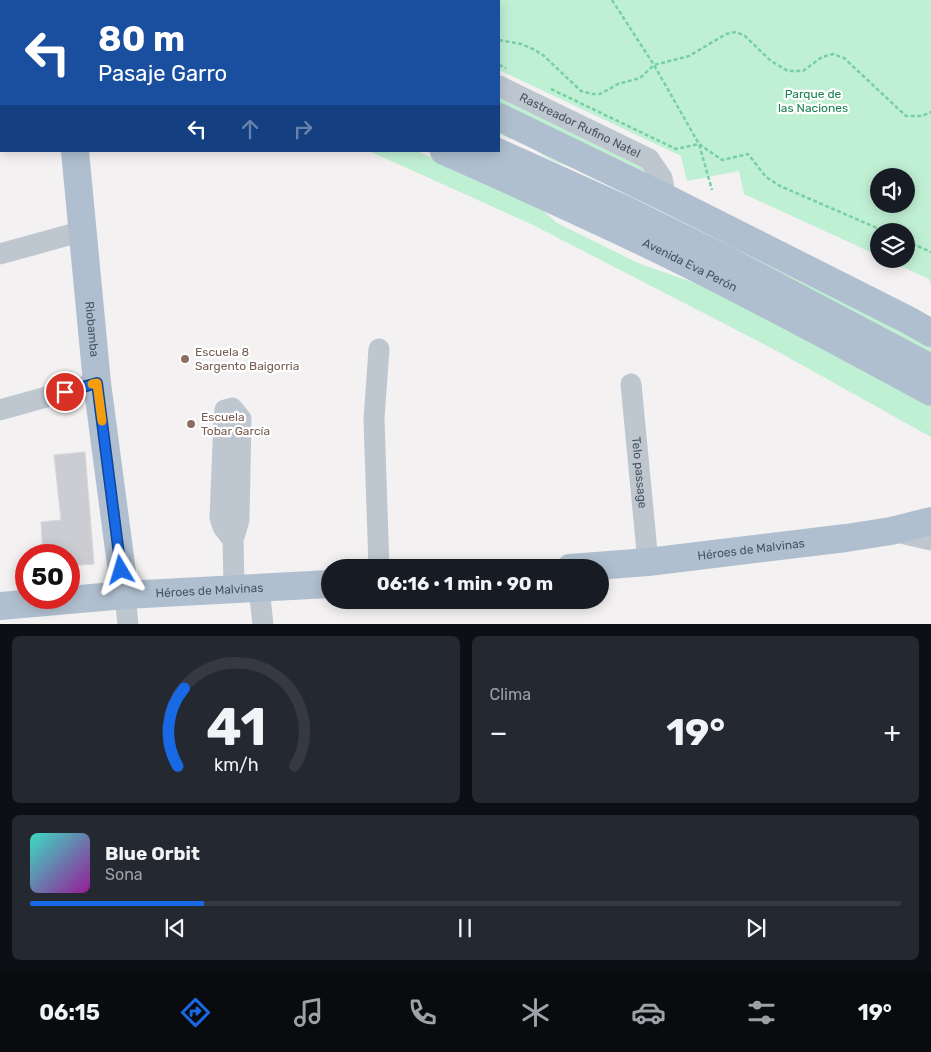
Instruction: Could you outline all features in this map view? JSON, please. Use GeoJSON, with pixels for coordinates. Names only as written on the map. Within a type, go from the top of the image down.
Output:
{"type":"FeatureCollection","features":[{"type":"Feature","properties":{"kind":"main road"},"geometry":{"type":"LineString","coordinates":[[500,116],[908,320],[931,334]]}},
{"type":"Feature","properties":{"kind":"main road","name":"Riobamba"},"geometry":{"type":"LineString","coordinates":[[75,152],[97,383],[125,595]]}},
{"type":"Feature","properties":{"kind":"main road","name":"Avenida Eva Perón"},"geometry":{"type":"LineString","coordinates":[[446,152],[679,260],[808,325],[931,392]]}},
{"type":"Feature","properties":{"kind":"main road","name":"Avenida Eva Perón"},"geometry":{"type":"LineString","coordinates":[[497,152],[626,210],[687,240],[931,368]]}},
{"type":"Feature","properties":{"kind":"main road","name":"Héroes de Malvinas"},"geometry":{"type":"LineString","coordinates":[[609,565],[846,538],[891,531],[931,521]]}},
{"type":"Feature","properties":{"kind":"main road","name":"Héroes de Malvinas"},"geometry":{"type":"LineString","coordinates":[[0,606],[125,595],[321,584]]}},
{"type":"Feature","properties":{"kind":"street","name":"Rastreador Rufino Natel"},"geometry":{"type":"LineString","coordinates":[[503,77],[649,159],[662,178],[666,198]]}},
{"type":"Feature","properties":{"kind":"street"},"geometry":{"type":"LineString","coordinates":[[0,254],[83,231]]}},
{"type":"Feature","properties":{"kind":"street"},"geometry":{"type":"LineString","coordinates":[[379,349],[374,419],[379,559]]}},
{"type":"Feature","properties":{"kind":"street"},"geometry":{"type":"LineString","coordinates":[[0,410],[97,383]]}},
{"type":"Feature","properties":{"kind":"street","name":"Telo passage"},"geometry":{"type":"LineString","coordinates":[[631,384],[648,562]]}},
{"type":"Feature","properties":{"kind":"street"},"geometry":{"type":"LineString","coordinates":[[233,540],[238,520],[241,419],[232,408],[225,410],[220,518],[223,527],[233,540],[246,588],[263,624]]}},
{"type":"Feature","properties":{"kind":"street"},"geometry":{"type":"LineString","coordinates":[[891,531],[931,540]]}},
{"type":"Feature","properties":{"kind":"street","name":"Riobamba"},"geometry":{"type":"LineString","coordinates":[[125,595],[128,624]]}},
{"type":"Feature","properties":{"kind":"path"},"geometry":{"type":"LineString","coordinates":[[612,0],[654,65],[700,144],[712,190]]}},
{"type":"Feature","properties":{"kind":"path"},"geometry":{"type":"LineString","coordinates":[[500,40],[521,44],[533,49],[581,91],[600,94],[618,84],[640,78],[654,65],[689,56],[726,34],[736,32],[746,36],[771,61],[788,72],[803,71],[822,57],[833,54],[844,58],[906,116],[922,116],[931,112]]}},
{"type":"Feature","properties":{"kind":"path"},"geometry":{"type":"LineString","coordinates":[[543,86],[676,149],[700,144],[722,160],[748,154],[766,177],[780,186],[870,225]]}},
{"type":"Feature","properties":{"kind":"path"},"geometry":{"type":"LineString","coordinates":[[915,245],[931,252]]}},
{"type":"Feature","properties":{"kind":"green space","name":"Parque de las Naciones"},"geometry":{"type":"Polygon","coordinates":[[[500,0],[931,0],[931,284],[929,279],[905,268],[915,268],[915,223],[870,223],[870,252],[744,194],[739,171],[687,181],[681,156],[500,70],[500,0]]]}},
{"type":"Feature","properties":{"kind":"green space"},"geometry":{"type":"Polygon","coordinates":[[[500,94],[637,162],[657,180],[500,109],[500,94]]]}},
{"type":"Feature","properties":{"kind":"green space"},"geometry":{"type":"Polygon","coordinates":[[[500,125],[931,340],[931,354],[743,253],[693,223],[591,173],[558,163],[533,148],[500,134],[500,125]]]}},
{"type":"Feature","properties":{"kind":"green space"},"geometry":{"type":"Polygon","coordinates":[[[371,152],[419,152],[538,206],[557,223],[638,263],[706,287],[883,379],[931,407],[931,437],[775,350],[533,225],[371,152]]]}},
{"type":"Feature","properties":{"kind":"building"},"geometry":{"type":"Polygon","coordinates":[[[85,452],[94,564],[80,565],[80,544],[42,544],[41,522],[61,520],[54,455],[85,452]]]}},
{"type":"Feature","properties":{"kind":"slow traffic"},"geometry":{"type":"LineString","coordinates":[[92,384],[97,383],[102,421]]}},
{"type":"Feature","properties":{"kind":"place","name":"Escuela 8 Sargento Baigorria"},"geometry":{"type":"Point","coordinates":[185,359]}},
{"type":"Feature","properties":{"kind":"place","name":"Escuela Tobar García"},"geometry":{"type":"Point","coordinates":[191,424]}},
{"type":"Feature","properties":{"kind":"route"},"geometry":{"type":"LineString","coordinates":[[65,392],[97,383],[121,570]]}}]}
